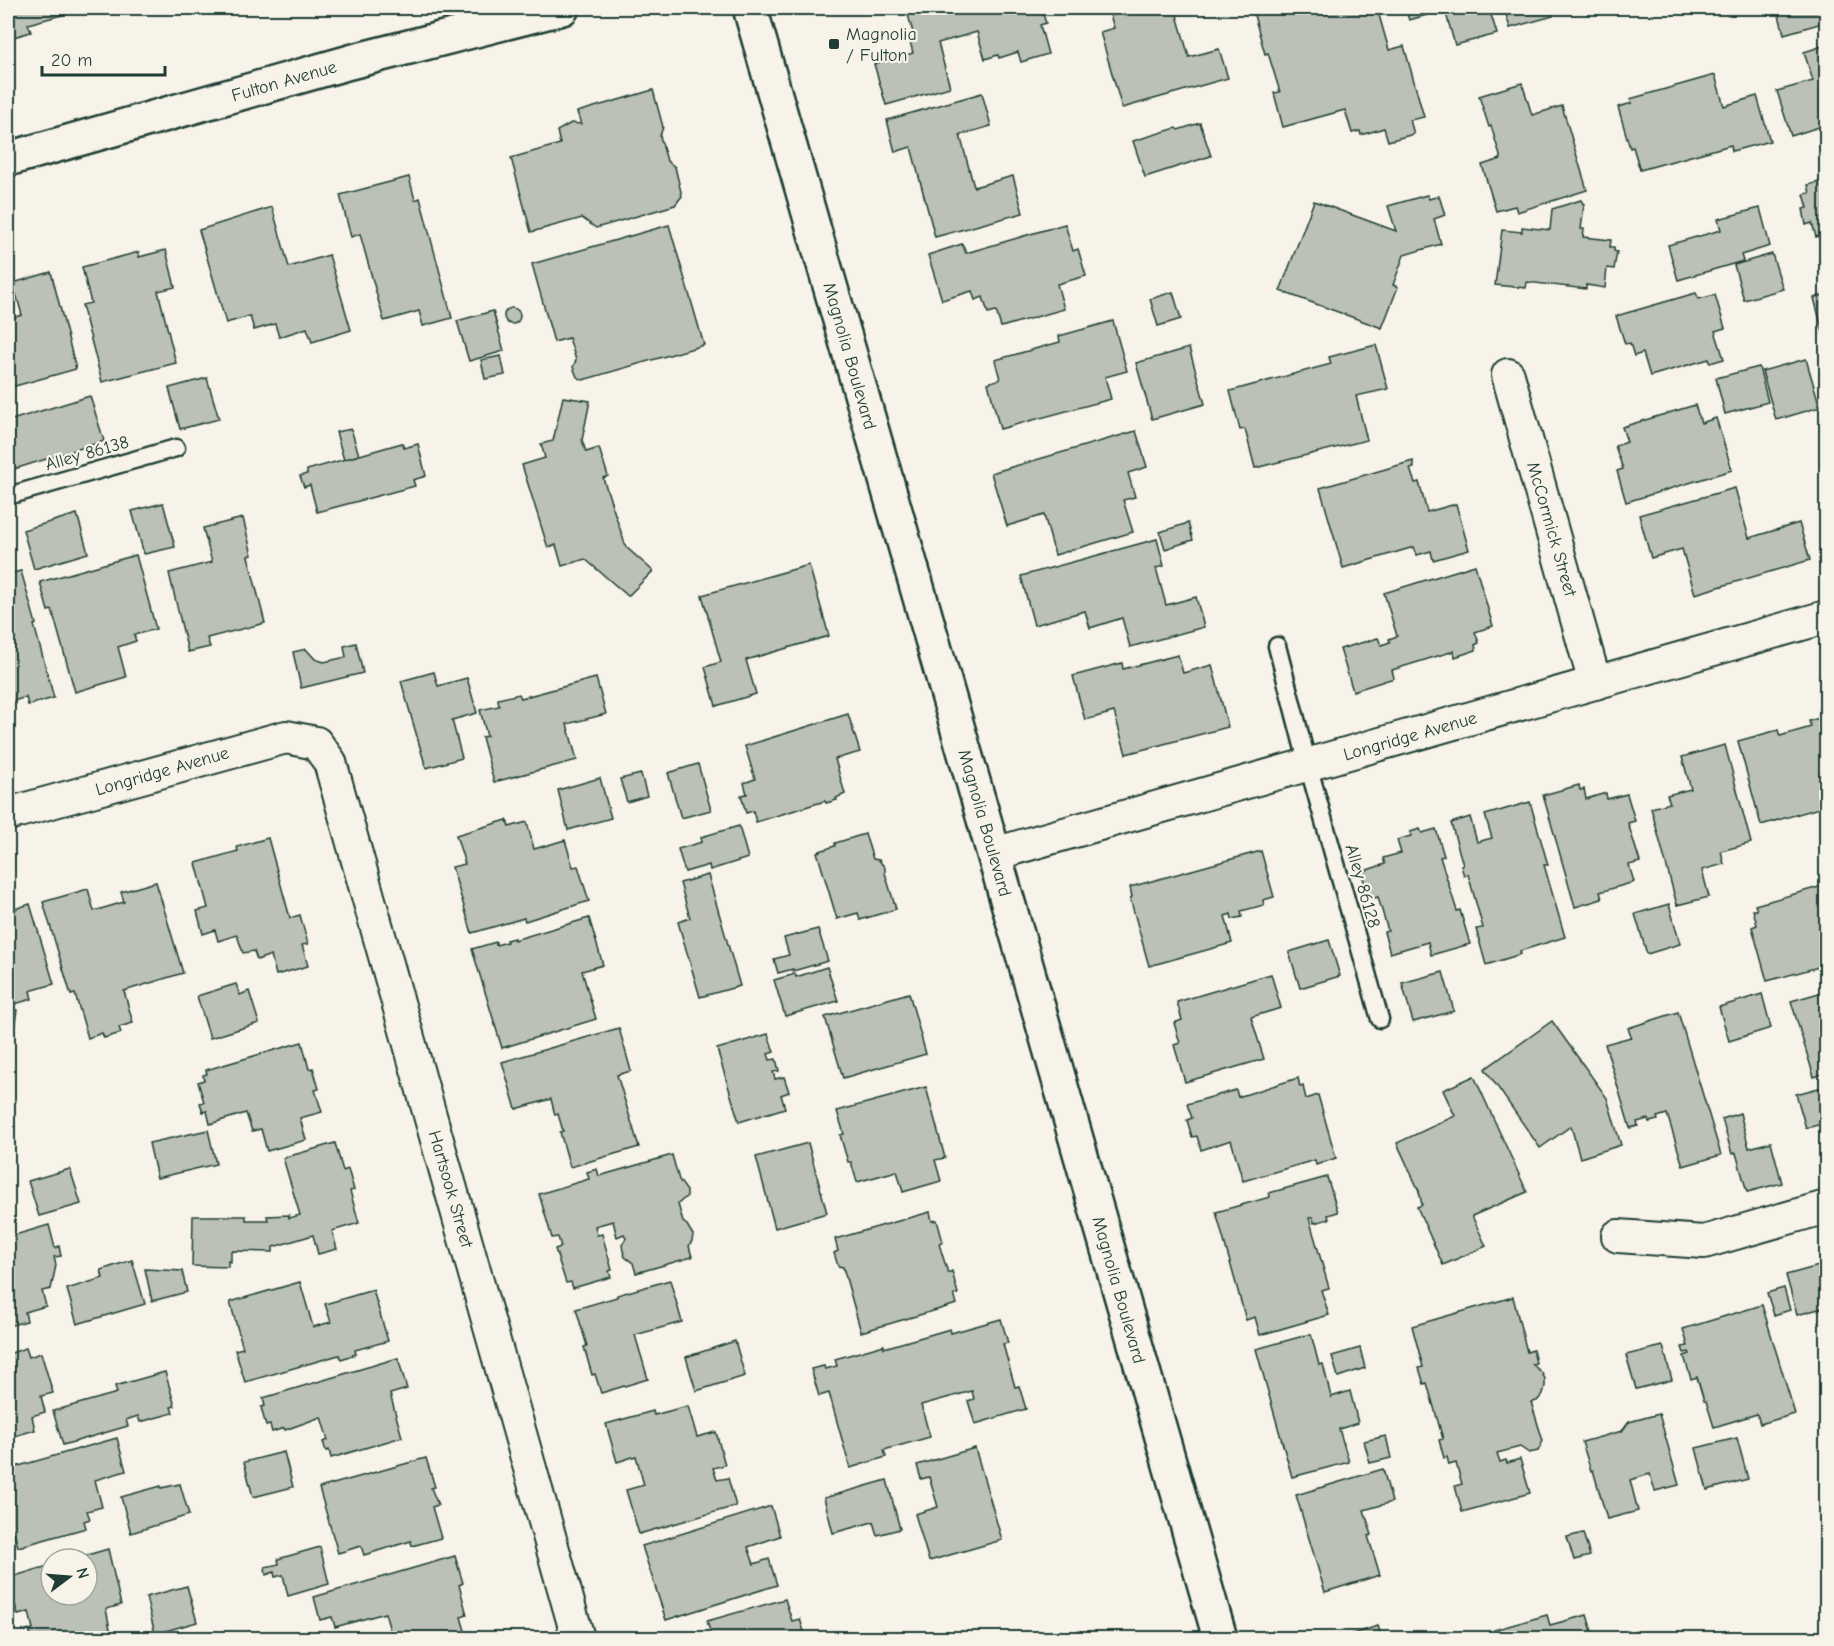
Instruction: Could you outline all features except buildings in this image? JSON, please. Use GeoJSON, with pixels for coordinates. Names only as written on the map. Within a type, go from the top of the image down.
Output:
{"type":"FeatureCollection","features":[{"type":"Feature","properties":{"kind":"main road","name":"Fulton Avenue"},"geometry":{"type":"LineString","coordinates":[[8,159],[350,62],[463,20],[562,8]]}},
{"type":"Feature","properties":{"kind":"main road","name":"Magnolia Boulevard"},"geometry":{"type":"LineString","coordinates":[[750,8],[1220,1638]]}},
{"type":"Feature","properties":{"kind":"street","name":"McCormick Street"},"geometry":{"type":"LineString","coordinates":[[1508,375],[1595,683]]}},
{"type":"Feature","properties":{"kind":"street","name":"Longridge Avenue"},"geometry":{"type":"LineString","coordinates":[[994,854],[1827,617]]}},
{"type":"Feature","properties":{"kind":"street","name":"Longridge Avenue"},"geometry":{"type":"LineString","coordinates":[[8,814],[286,736],[316,743]]}},
{"type":"Feature","properties":{"kind":"street","name":"Hartsook Street"},"geometry":{"type":"LineString","coordinates":[[316,743],[330,762],[578,1638]]}},
{"type":"Feature","properties":{"kind":"street"},"geometry":{"type":"LineString","coordinates":[[1618,1236],[1704,1242],[1827,1206]]}},
{"type":"Feature","properties":{"kind":"lane","name":"Alley 86138"},"geometry":{"type":"LineString","coordinates":[[8,496],[176,448]]}},
{"type":"Feature","properties":{"kind":"lane","name":"Alley 86128"},"geometry":{"type":"LineString","coordinates":[[1277,646],[1380,1019]]}},
{"type":"Feature","properties":{"kind":"place","name":"Magnolia / Fulton"},"geometry":{"type":"Point","coordinates":[834,44]}}]}
